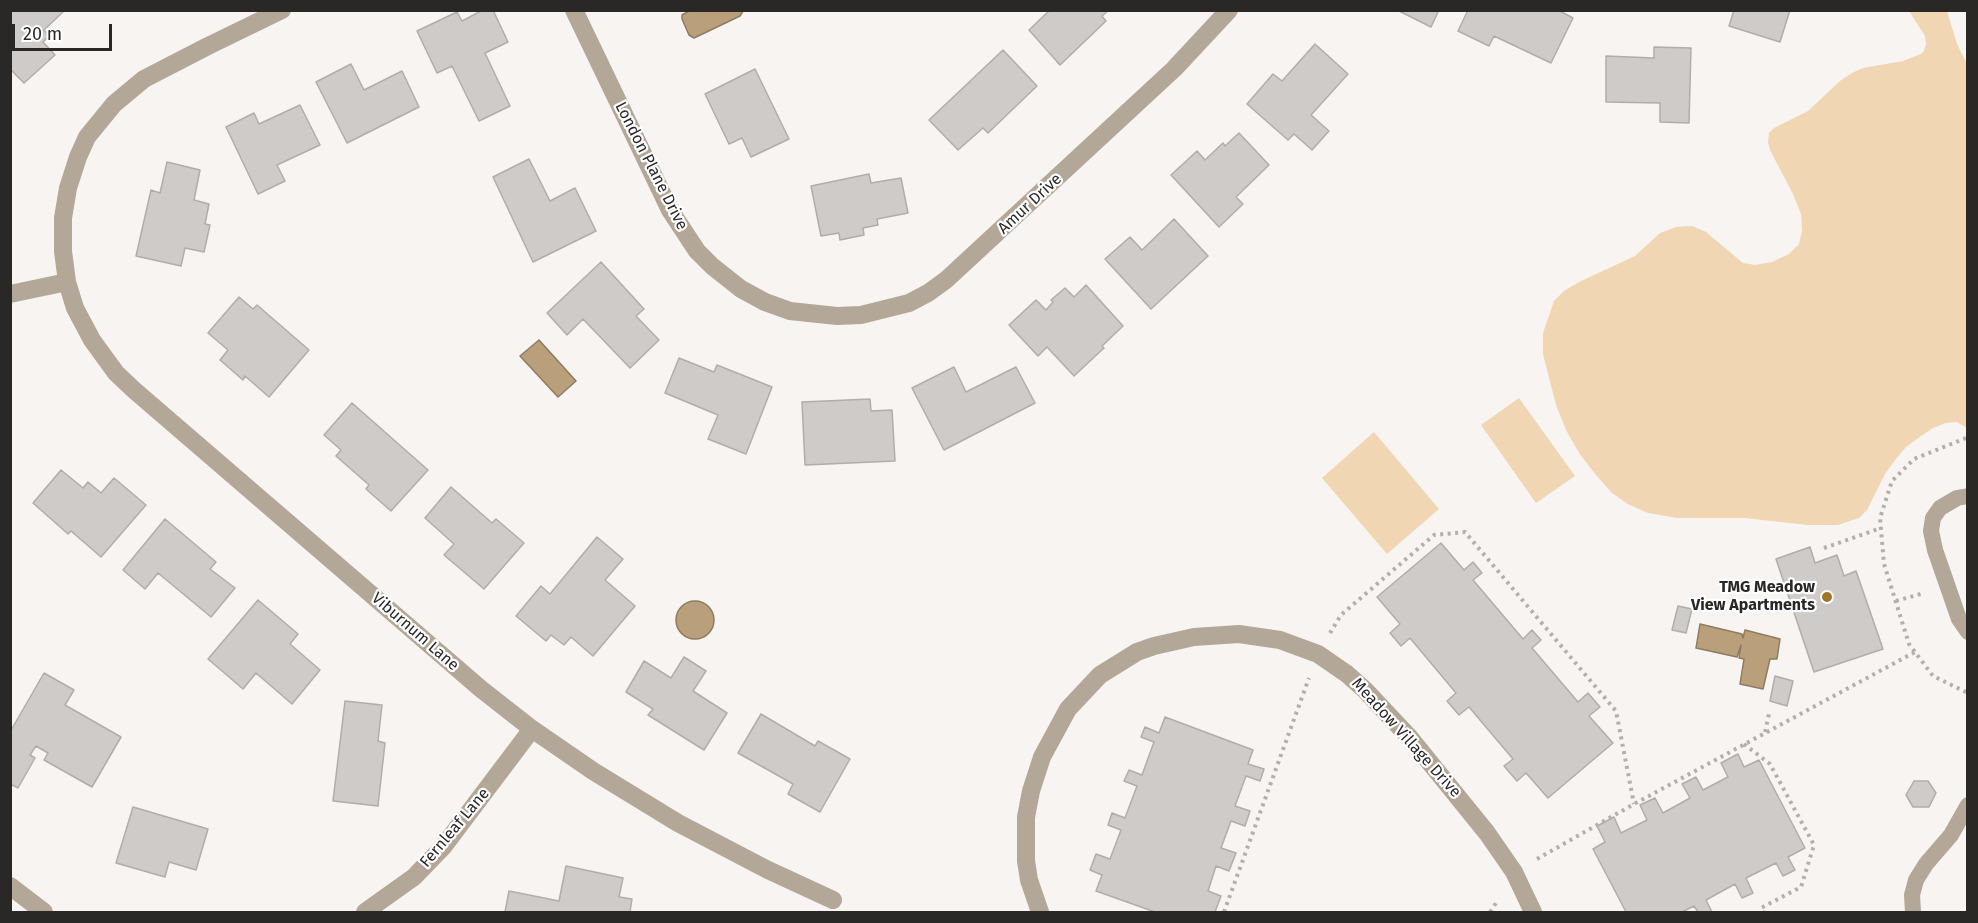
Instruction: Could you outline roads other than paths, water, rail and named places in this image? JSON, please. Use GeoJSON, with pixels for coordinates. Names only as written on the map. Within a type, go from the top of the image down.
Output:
{"type":"FeatureCollection","features":[{"type":"Feature","properties":{"kind":"street","name":"Viburnum Lane"},"geometry":{"type":"LineString","coordinates":[[282,10],[208,45],[144,80],[114,104],[87,137],[68,188],[63,218],[63,251],[67,282],[75,308],[103,358],[128,384],[429,644],[532,729],[593,771],[678,823],[768,870],[833,900]]}},
{"type":"Feature","properties":{"kind":"street","name":"London Plane Drive"},"geometry":{"type":"LineString","coordinates":[[574,10],[662,194],[683,232],[711,266],[741,289],[765,302],[790,311]]}},
{"type":"Feature","properties":{"kind":"street","name":"Amur Drive"},"geometry":{"type":"LineString","coordinates":[[790,311],[816,315],[861,315],[909,303],[928,293],[972,258],[1167,76],[1229,10]]}},
{"type":"Feature","properties":{"kind":"street"},"geometry":{"type":"LineString","coordinates":[[10,294],[67,282]]}},
{"type":"Feature","properties":{"kind":"street","name":"Meadow Village Drive"},"geometry":{"type":"LineString","coordinates":[[1040,912],[1032,890],[1026,861],[1026,817],[1031,791],[1042,757],[1068,709],[1100,675],[1118,663],[1154,646],[1216,634],[1239,634],[1280,640],[1318,654],[1365,690],[1410,738],[1466,804],[1503,854],[1533,912]]}},
{"type":"Feature","properties":{"kind":"street","name":"Fernleaf Lane"},"geometry":{"type":"LineString","coordinates":[[365,912],[414,877],[443,847],[532,729]]}},
{"type":"Feature","properties":{"kind":"street"},"geometry":{"type":"LineString","coordinates":[[10,886],[44,912]]}},
{"type":"Feature","properties":{"kind":"lane"},"geometry":{"type":"LineString","coordinates":[[1968,496],[1958,498],[1940,508],[1933,518],[1931,531],[1935,550],[1959,619],[1968,632]]}},
{"type":"Feature","properties":{"kind":"lane"},"geometry":{"type":"LineString","coordinates":[[1912,912],[1912,894],[1916,880],[1926,864],[1951,835],[1968,805]]}},
{"type":"Feature","properties":{"kind":"place","name":"TMG Meadow View Apartments"},"geometry":{"type":"Point","coordinates":[1827,597]}}]}
